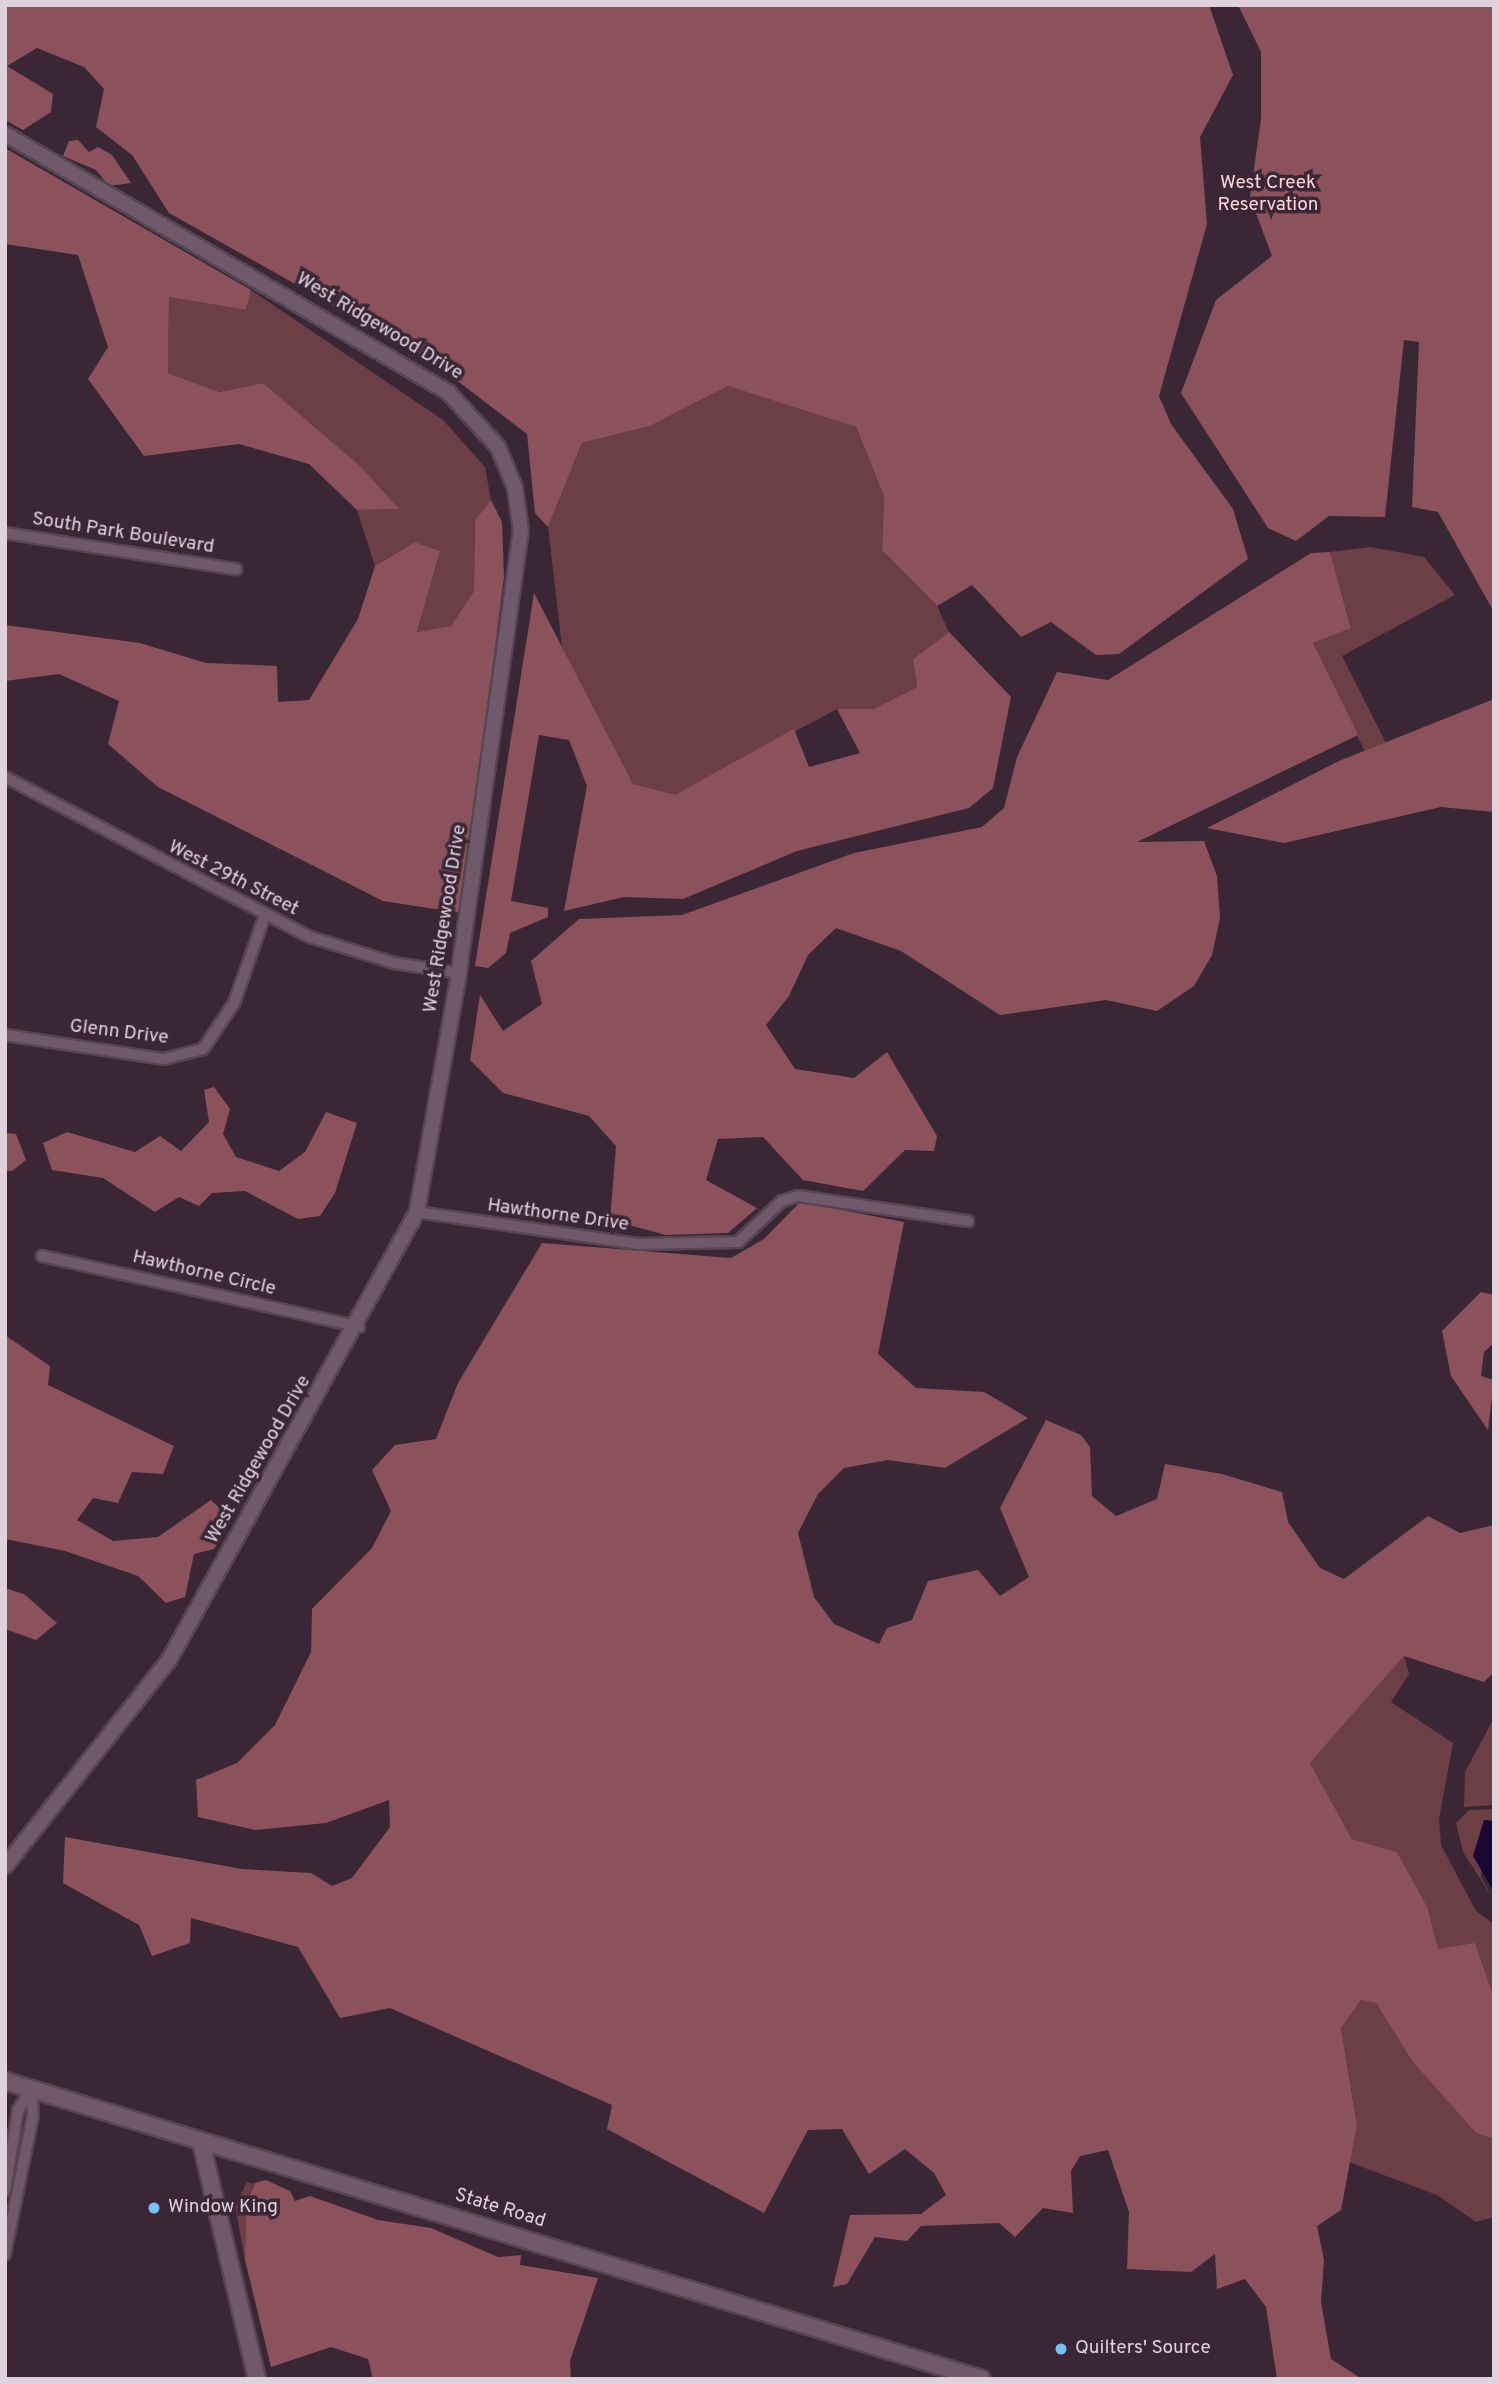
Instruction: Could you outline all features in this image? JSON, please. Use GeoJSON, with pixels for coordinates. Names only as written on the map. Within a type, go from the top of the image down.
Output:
{"type":"FeatureCollection","features":[{"type":"Feature","properties":{"kind":"main road","name":"State Road"},"geometry":{"type":"LineString","coordinates":[[5,2081],[981,2379]]}},
{"type":"Feature","properties":{"kind":"main road"},"geometry":{"type":"LineString","coordinates":[[201,2142],[257,2379]]}},
{"type":"Feature","properties":{"kind":"street","name":"West Ridgewood Drive"},"geometry":{"type":"LineString","coordinates":[[5,134],[430,379],[476,417],[498,447],[519,508],[521,552],[459,973],[417,1212],[359,1326],[169,1660],[5,1866]]}},
{"type":"Feature","properties":{"kind":"street","name":"South Park Boulevard"},"geometry":{"type":"LineString","coordinates":[[5,533],[236,569]]}},
{"type":"Feature","properties":{"kind":"street","name":"West 29th Street"},"geometry":{"type":"LineString","coordinates":[[5,777],[265,915],[355,953],[459,973]]}},
{"type":"Feature","properties":{"kind":"street","name":"Glenn Drive"},"geometry":{"type":"LineString","coordinates":[[5,1035],[164,1059],[203,1049],[234,1003],[265,915]]}},
{"type":"Feature","properties":{"kind":"street","name":"Hawthorne Drive"},"geometry":{"type":"LineString","coordinates":[[417,1212],[639,1244],[738,1242],[782,1201],[798,1196],[968,1221]]}},
{"type":"Feature","properties":{"kind":"street","name":"Hawthorne Circle"},"geometry":{"type":"LineString","coordinates":[[42,1256],[359,1326]]}},
{"type":"Feature","properties":{"kind":"street"},"geometry":{"type":"LineString","coordinates":[[5,2191],[18,2110],[31,2089]]}},
{"type":"Feature","properties":{"kind":"street"},"geometry":{"type":"LineString","coordinates":[[5,2254],[29,2141],[31,2089]]}},
{"type":"Feature","properties":{"kind":"shaded area"},"geometry":{"type":"Polygon","coordinates":[[[251,290],[443,420],[485,467],[491,500],[475,520],[474,591],[451,626],[417,632],[440,551],[415,542],[375,566],[357,510],[398,509],[263,383],[219,392],[168,373],[169,297],[246,310],[251,290]]]}},
{"type":"Feature","properties":{"kind":"shaded area"},"geometry":{"type":"Polygon","coordinates":[[[728,386],[856,427],[884,496],[882,550],[937,606],[949,632],[913,659],[917,687],[873,709],[837,709],[675,796],[632,784],[562,647],[548,527],[582,443],[650,426],[728,386]]]}},
{"type":"Feature","properties":{"kind":"shaded area"},"geometry":{"type":"Polygon","coordinates":[[[1371,547],[1424,557],[1455,595],[1342,656],[1387,745],[1365,752],[1313,643],[1351,627],[1330,552],[1371,547]]]}},
{"type":"Feature","properties":{"kind":"shaded area"},"geometry":{"type":"Polygon","coordinates":[[[1404,1656],[1409,1674],[1391,1702],[1453,1743],[1439,1819],[1441,1845],[1476,1911],[1494,1924],[1494,1998],[1475,1944],[1438,1949],[1428,1908],[1397,1852],[1352,1839],[1310,1763],[1404,1656]]]}},
{"type":"Feature","properties":{"kind":"shaded area"},"geometry":{"type":"Polygon","coordinates":[[[1494,1718],[1494,1805],[1464,1807],[1465,1772],[1494,1718]]]}},
{"type":"Feature","properties":{"kind":"shaded area"},"geometry":{"type":"Polygon","coordinates":[[[1494,1809],[1494,1821],[1484,1820],[1481,1877],[1494,1900],[1463,1852],[1456,1823],[1469,1810],[1494,1809]]]}},
{"type":"Feature","properties":{"kind":"shaded area"},"geometry":{"type":"Polygon","coordinates":[[[1484,1820],[1494,1821],[1494,1892],[1473,1856],[1484,1820]]]}},
{"type":"Feature","properties":{"kind":"shaded area"},"geometry":{"type":"Polygon","coordinates":[[[1361,2000],[1376,2003],[1412,2061],[1476,2133],[1494,2139],[1494,2217],[1476,2222],[1437,2195],[1349,2162],[1357,2124],[1341,2028],[1361,2000]]]}},
{"type":"Feature","properties":{"kind":"shaded area"},"geometry":{"type":"Polygon","coordinates":[[[247,2182],[254,2184],[246,2205],[245,2260],[235,2206],[247,2182]]]}},
{"type":"Feature","properties":{"kind":"green space"},"geometry":{"type":"Polygon","coordinates":[[[5,5],[1209,5],[1233,75],[1200,137],[1207,224],[1159,396],[1171,424],[1233,509],[1248,559],[1119,654],[1096,655],[1051,622],[1021,637],[972,585],[937,606],[882,550],[884,496],[856,427],[728,386],[650,426],[582,443],[548,527],[535,513],[527,434],[430,360],[169,213],[132,155],[96,127],[104,89],[84,67],[37,48],[7,66],[53,94],[51,112],[23,130],[5,120],[5,5]]]}},
{"type":"Feature","properties":{"kind":"green space","name":"West Creek Reservation"},"geometry":{"type":"Polygon","coordinates":[[[1238,5],[1494,5],[1494,612],[1438,512],[1412,507],[1419,342],[1404,340],[1385,517],[1329,516],[1296,541],[1268,528],[1181,393],[1216,300],[1272,256],[1250,197],[1261,119],[1261,52],[1238,5]]]}},
{"type":"Feature","properties":{"kind":"green space"},"geometry":{"type":"Polygon","coordinates":[[[78,140],[89,152],[98,147],[112,155],[131,183],[109,186],[96,170],[63,156],[69,141],[78,140]]]}},
{"type":"Feature","properties":{"kind":"green space"},"geometry":{"type":"Polygon","coordinates":[[[5,148],[251,290],[246,310],[169,297],[168,373],[219,392],[263,383],[361,467],[399,509],[357,510],[309,464],[239,444],[144,456],[88,379],[108,347],[78,255],[5,244],[5,148]]]}},
{"type":"Feature","properties":{"kind":"green space"},"geometry":{"type":"Polygon","coordinates":[[[491,500],[502,522],[504,577],[461,913],[383,901],[158,787],[108,744],[119,701],[59,674],[5,681],[5,625],[140,643],[206,663],[277,666],[278,702],[309,700],[358,619],[375,566],[415,542],[440,551],[417,632],[451,626],[474,591],[475,520],[491,500]]]}},
{"type":"Feature","properties":{"kind":"green space"},"geometry":{"type":"Polygon","coordinates":[[[1330,552],[1351,628],[1313,643],[1358,735],[1137,842],[1204,841],[1217,876],[1220,918],[1212,955],[1194,986],[1157,1011],[1106,1000],[1000,1015],[901,951],[836,928],[808,955],[789,996],[766,1025],[795,1069],[854,1078],[887,1052],[937,1136],[934,1151],[905,1150],[863,1191],[803,1180],[763,1137],[718,1139],[706,1180],[757,1208],[728,1233],[666,1235],[610,1220],[616,1146],[589,1116],[503,1093],[470,1060],[480,995],[503,1031],[542,1004],[531,961],[579,919],[682,915],[854,853],[982,827],[1004,808],[1017,757],[1057,672],[1108,680],[1311,553],[1330,552]]]}},
{"type":"Feature","properties":{"kind":"green space"},"geometry":{"type":"Polygon","coordinates":[[[534,593],[633,784],[675,795],[794,729],[809,767],[860,753],[837,709],[873,709],[917,687],[913,659],[949,632],[1011,697],[993,788],[969,808],[797,851],[683,899],[624,897],[564,911],[587,786],[569,740],[539,735],[511,901],[548,908],[548,917],[510,933],[506,953],[488,968],[475,966],[534,593]]]}},
{"type":"Feature","properties":{"kind":"green space"},"geometry":{"type":"Polygon","coordinates":[[[1494,699],[1494,812],[1441,807],[1284,843],[1207,828],[1339,761],[1494,699]]]}},
{"type":"Feature","properties":{"kind":"green space"},"geometry":{"type":"Polygon","coordinates":[[[214,1087],[230,1109],[223,1134],[236,1157],[279,1171],[305,1152],[326,1112],[357,1123],[335,1193],[320,1216],[298,1219],[245,1191],[212,1193],[199,1206],[179,1197],[155,1212],[103,1178],[52,1170],[43,1143],[67,1132],[135,1152],[160,1136],[181,1151],[209,1122],[204,1090],[214,1087]]]}},
{"type":"Feature","properties":{"kind":"green space"},"geometry":{"type":"Polygon","coordinates":[[[5,1133],[16,1134],[26,1160],[12,1171],[5,1171],[5,1133]]]}},
{"type":"Feature","properties":{"kind":"green space"},"geometry":{"type":"Polygon","coordinates":[[[800,1202],[904,1222],[878,1354],[916,1388],[984,1392],[1028,1418],[945,1468],[888,1460],[844,1468],[818,1494],[798,1533],[814,1597],[834,1624],[879,1644],[887,1628],[912,1620],[928,1581],[978,1570],[1000,1596],[1029,1577],[1000,1508],[1046,1420],[1081,1435],[1090,1447],[1092,1496],[1116,1516],[1157,1499],[1165,1464],[1222,1474],[1282,1492],[1288,1522],[1320,1568],[1344,1579],[1428,1516],[1460,1533],[1494,1525],[1494,1672],[1484,1682],[1404,1656],[1310,1763],[1352,1839],[1397,1852],[1428,1908],[1438,1949],[1475,1943],[1494,1998],[1494,2139],[1476,2133],[1412,2061],[1376,2003],[1361,2000],[1341,2028],[1357,2125],[1341,2210],[1317,2226],[1324,2260],[1321,2302],[1331,2359],[1362,2379],[1277,2379],[1266,2307],[1245,2279],[1217,2289],[1215,2254],[1191,2272],[1127,2269],[1129,2212],[1108,2150],[1080,2156],[1071,2171],[1073,2213],[1043,2208],[1015,2237],[999,2223],[921,2226],[907,2241],[875,2237],[847,2284],[833,2287],[850,2215],[921,2214],[946,2195],[934,2173],[905,2149],[869,2174],[842,2129],[808,2130],[764,2213],[607,2129],[612,2105],[390,2008],[340,2018],[298,1947],[191,1918],[190,1943],[152,1956],[139,1925],[63,1883],[65,1837],[242,1869],[311,1873],[332,1886],[352,1878],[390,1827],[389,1800],[326,1823],[255,1830],[198,1817],[196,1780],[237,1763],[275,1725],[311,1652],[312,1609],[372,1548],[391,1511],[372,1470],[395,1445],[436,1439],[458,1383],[542,1243],[731,1258],[764,1239],[800,1202]]]}},
{"type":"Feature","properties":{"kind":"green space"},"geometry":{"type":"Polygon","coordinates":[[[1481,1292],[1494,1295],[1494,1343],[1484,1352],[1481,1376],[1494,1380],[1488,1430],[1451,1376],[1442,1331],[1481,1292]]]}},
{"type":"Feature","properties":{"kind":"green space"},"geometry":{"type":"Polygon","coordinates":[[[5,1335],[50,1366],[48,1385],[174,1446],[163,1474],[132,1472],[118,1503],[93,1498],[77,1520],[113,1541],[158,1537],[211,1500],[232,1520],[214,1549],[194,1554],[185,1597],[166,1603],[138,1576],[65,1551],[5,1539],[5,1335]]]}},
{"type":"Feature","properties":{"kind":"green space"},"geometry":{"type":"Polygon","coordinates":[[[5,1588],[24,1594],[57,1623],[36,1640],[5,1629],[5,1588]]]}},
{"type":"Feature","properties":{"kind":"green space"},"geometry":{"type":"Polygon","coordinates":[[[266,2180],[290,2191],[295,2201],[310,2196],[378,2220],[431,2228],[498,2257],[521,2255],[520,2265],[598,2278],[570,2361],[571,2379],[373,2379],[368,2359],[331,2347],[271,2367],[245,2260],[246,2205],[255,2183],[266,2180]]]}},
{"type":"Feature","properties":{"kind":"place","name":"Window King"},"geometry":{"type":"Point","coordinates":[154,2208]}},
{"type":"Feature","properties":{"kind":"place","name":"Quilters' Source"},"geometry":{"type":"Point","coordinates":[1061,2349]}}]}
